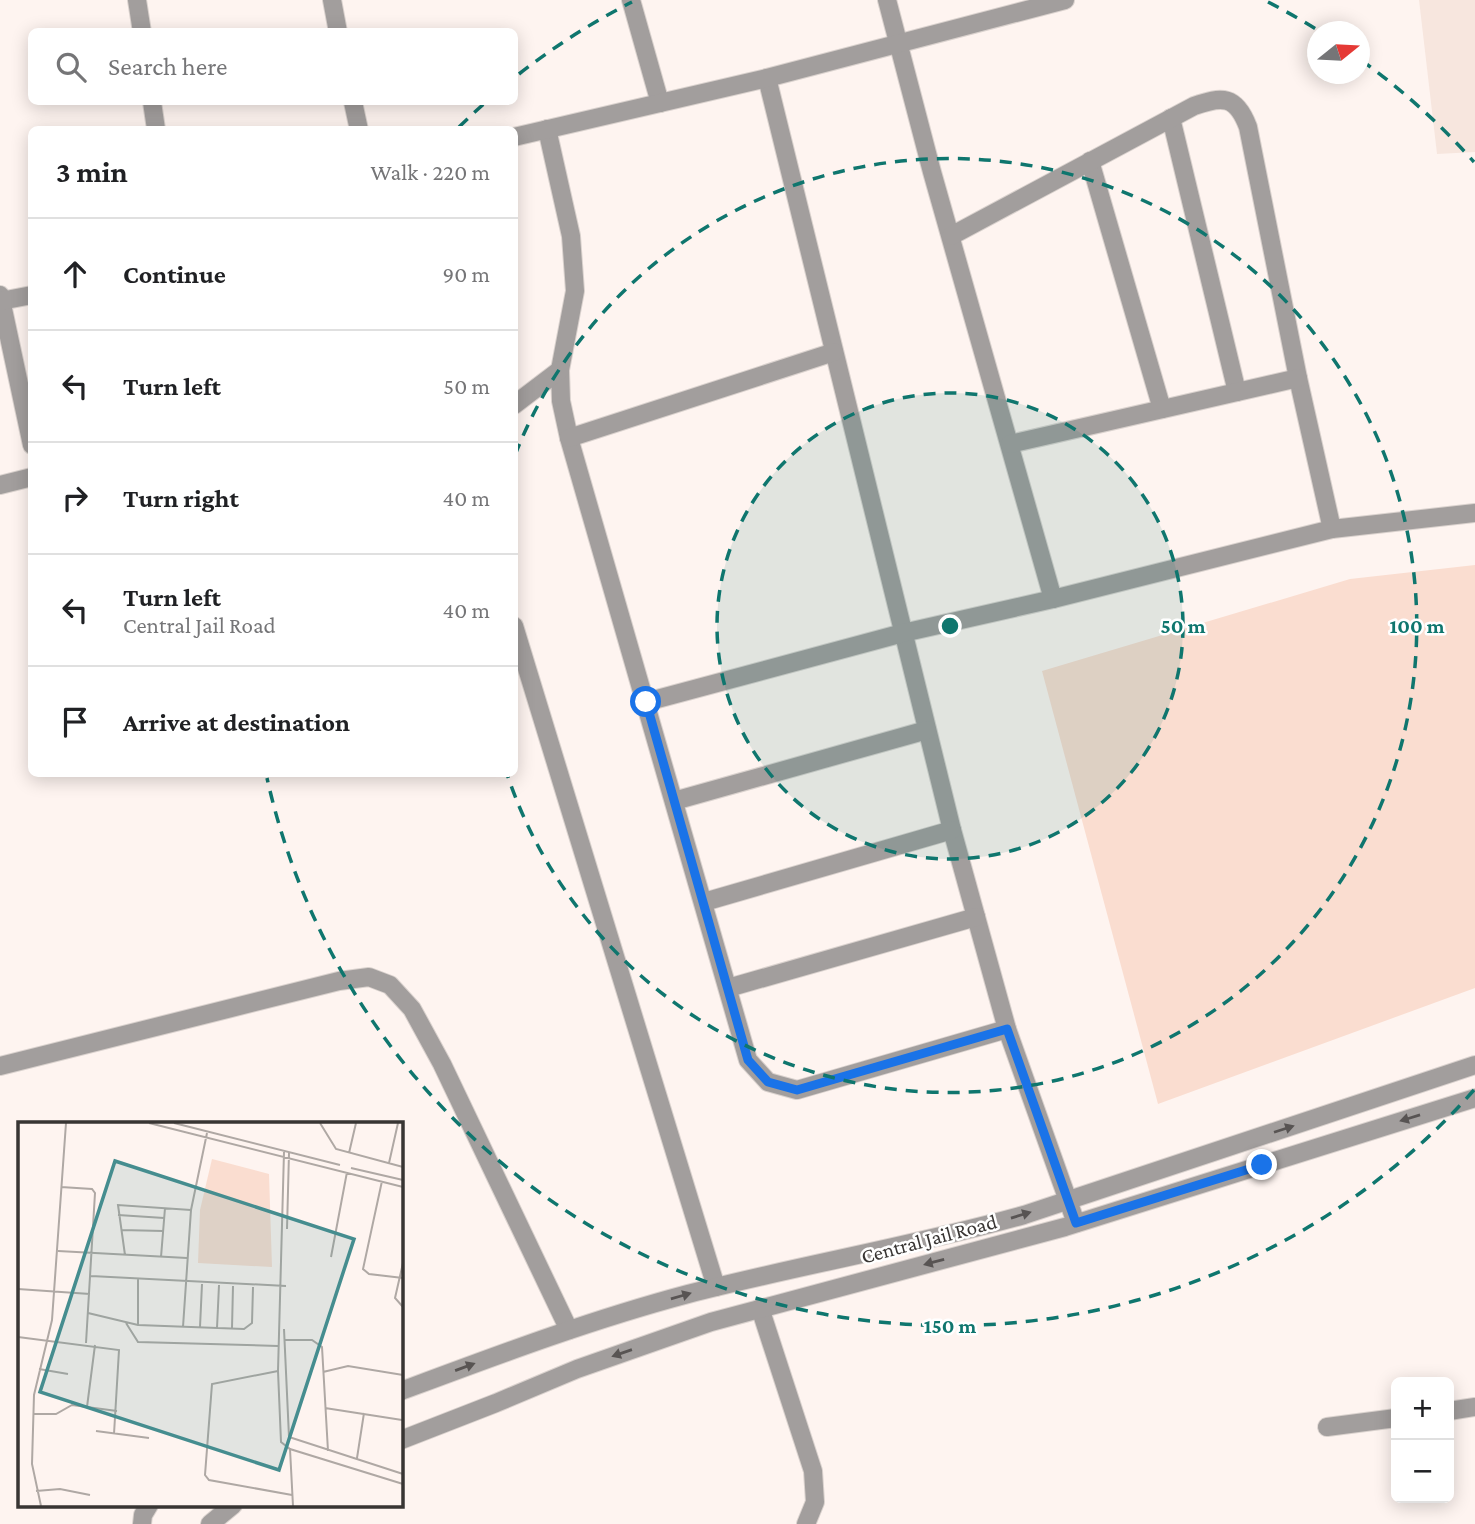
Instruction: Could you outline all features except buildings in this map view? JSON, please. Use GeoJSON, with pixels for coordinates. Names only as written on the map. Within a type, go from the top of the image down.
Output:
{"type":"FeatureCollection","features":[{"type":"Feature","properties":{"kind":"street"},"geometry":{"type":"LineString","coordinates":[[137,0],[141,28]]}},
{"type":"Feature","properties":{"kind":"street"},"geometry":{"type":"LineString","coordinates":[[332,0],[337,28]]}},
{"type":"Feature","properties":{"kind":"street"},"geometry":{"type":"LineString","coordinates":[[631,0],[660,103]]}},
{"type":"Feature","properties":{"kind":"street"},"geometry":{"type":"LineString","coordinates":[[887,0],[897,44],[1053,598]]}},
{"type":"Feature","properties":{"kind":"street"},"geometry":{"type":"LineString","coordinates":[[518,136],[767,78],[1066,0]]}},
{"type":"Feature","properties":{"kind":"street"},"geometry":{"type":"LineString","coordinates":[[767,78],[952,830],[1007,1029],[1076,1223]]}},
{"type":"Feature","properties":{"kind":"street"},"geometry":{"type":"LineString","coordinates":[[951,236],[1194,106],[1214,99],[1230,101],[1242,111],[1248,127],[1298,378],[1332,529]]}},
{"type":"Feature","properties":{"kind":"street"},"geometry":{"type":"LineString","coordinates":[[152,105],[156,126]]}},
{"type":"Feature","properties":{"kind":"street"},"geometry":{"type":"LineString","coordinates":[[354,105],[358,126]]}},
{"type":"Feature","properties":{"kind":"street"},"geometry":{"type":"LineString","coordinates":[[1171,118],[1237,392]]}},
{"type":"Feature","properties":{"kind":"street"},"geometry":{"type":"LineString","coordinates":[[547,129],[571,236],[575,291],[560,370],[561,401],[569,438],[748,1060],[768,1082],[797,1090],[1007,1029]]}},
{"type":"Feature","properties":{"kind":"street"},"geometry":{"type":"LineString","coordinates":[[1090,161],[1162,409]]}},
{"type":"Feature","properties":{"kind":"street"},"geometry":{"type":"LineString","coordinates":[[0,295],[28,426]]}},
{"type":"Feature","properties":{"kind":"street"},"geometry":{"type":"LineString","coordinates":[[1,301],[28,296]]}},
{"type":"Feature","properties":{"kind":"street"},"geometry":{"type":"LineString","coordinates":[[569,438],[834,352]]}},
{"type":"Feature","properties":{"kind":"street"},"geometry":{"type":"LineString","coordinates":[[518,402],[560,370]]}},
{"type":"Feature","properties":{"kind":"street"},"geometry":{"type":"LineString","coordinates":[[1010,444],[1298,378]]}},
{"type":"Feature","properties":{"kind":"street"},"geometry":{"type":"LineString","coordinates":[[0,485],[28,478]]}},
{"type":"Feature","properties":{"kind":"street"},"geometry":{"type":"LineString","coordinates":[[646,702],[903,633],[1332,529],[1475,513]]}},
{"type":"Feature","properties":{"kind":"street"},"geometry":{"type":"LineString","coordinates":[[518,639],[716,1287]]}},
{"type":"Feature","properties":{"kind":"street"},"geometry":{"type":"LineString","coordinates":[[674,800],[927,730]]}},
{"type":"Feature","properties":{"kind":"street"},"geometry":{"type":"LineString","coordinates":[[704,902],[952,830]]}},
{"type":"Feature","properties":{"kind":"street"},"geometry":{"type":"LineString","coordinates":[[728,988],[976,916]]}},
{"type":"Feature","properties":{"kind":"street"},"geometry":{"type":"LineString","coordinates":[[0,1066],[339,981],[369,977],[390,985],[412,1009],[442,1064],[569,1330]]}},
{"type":"Feature","properties":{"kind":"street"},"geometry":{"type":"LineString","coordinates":[[402,1391],[569,1330],[716,1287],[961,1233],[1475,1065]]}},
{"type":"Feature","properties":{"kind":"street","name":"Central Jail Road"},"geometry":{"type":"LineString","coordinates":[[402,1440],[577,1368],[760,1308],[1076,1223],[1475,1098]]}},
{"type":"Feature","properties":{"kind":"street"},"geometry":{"type":"LineString","coordinates":[[1254,1139],[1262,1165]]}},
{"type":"Feature","properties":{"kind":"street"},"geometry":{"type":"LineString","coordinates":[[760,1308],[813,1471],[816,1503],[806,1524]]}},
{"type":"Feature","properties":{"kind":"street"},"geometry":{"type":"LineString","coordinates":[[1454,1410],[1475,1407]]}},
{"type":"Feature","properties":{"kind":"street"},"geometry":{"type":"LineString","coordinates":[[1327,1427],[1391,1419]]}},
{"type":"Feature","properties":{"kind":"street"},"geometry":{"type":"LineString","coordinates":[[142,1524],[148,1506]]}},
{"type":"Feature","properties":{"kind":"street"},"geometry":{"type":"LineString","coordinates":[[210,1524],[232,1506]]}},
{"type":"Feature","properties":{"kind":"shaded area"},"geometry":{"type":"Polygon","coordinates":[[[1419,0],[1475,0],[1475,152],[1437,154],[1419,0]]]}},
{"type":"Feature","properties":{"kind":"shaded area"},"geometry":{"type":"Polygon","coordinates":[[[1475,565],[1475,988],[1158,1104],[1042,671],[1350,579],[1475,565]]]}},
{"type":"Feature","properties":{"kind":"route"},"geometry":{"type":"LineString","coordinates":[[646,702],[748,1060],[768,1082],[797,1090],[1007,1029],[1076,1223],[1262,1165]]}}]}
